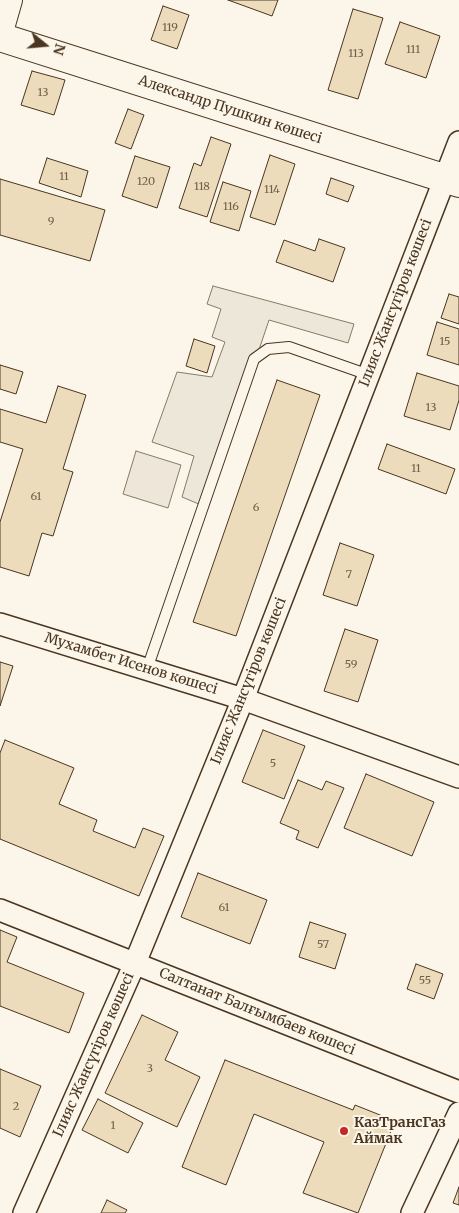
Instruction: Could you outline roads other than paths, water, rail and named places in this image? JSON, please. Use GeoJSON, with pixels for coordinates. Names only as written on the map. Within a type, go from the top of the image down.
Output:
{"type":"FeatureCollection","features":[{"type":"Feature","properties":{"kind":"street"},"geometry":{"type":"LineString","coordinates":[[0,28],[8,0]]}},
{"type":"Feature","properties":{"kind":"street","name":"Александр Пушкин көшесі"},"geometry":{"type":"LineString","coordinates":[[0,37],[452,180]]}},
{"type":"Feature","properties":{"kind":"street","name":"Ілияс Жансүгіров көшесі"},"geometry":{"type":"LineString","coordinates":[[24,1213],[135,963],[243,699],[369,375],[452,180],[459,142]]}},
{"type":"Feature","properties":{"kind":"street","name":"Мухамбет Исенов көшесі"},"geometry":{"type":"LineString","coordinates":[[0,624],[243,699],[459,777]]}},
{"type":"Feature","properties":{"kind":"street","name":"Салтанат Балғымбаев көшесі"},"geometry":{"type":"LineString","coordinates":[[0,910],[459,1092]]}},
{"type":"Feature","properties":{"kind":"street"},"geometry":{"type":"LineString","coordinates":[[412,1213],[459,1113]]}},
{"type":"Feature","properties":{"kind":"lane"},"geometry":{"type":"LineString","coordinates":[[147,669],[254,359],[268,349],[289,348],[369,375]]}},
{"type":"Feature","properties":{"kind":"place","name":"КазТрансГаз Аймак"},"geometry":{"type":"Point","coordinates":[344,1131]}}]}
